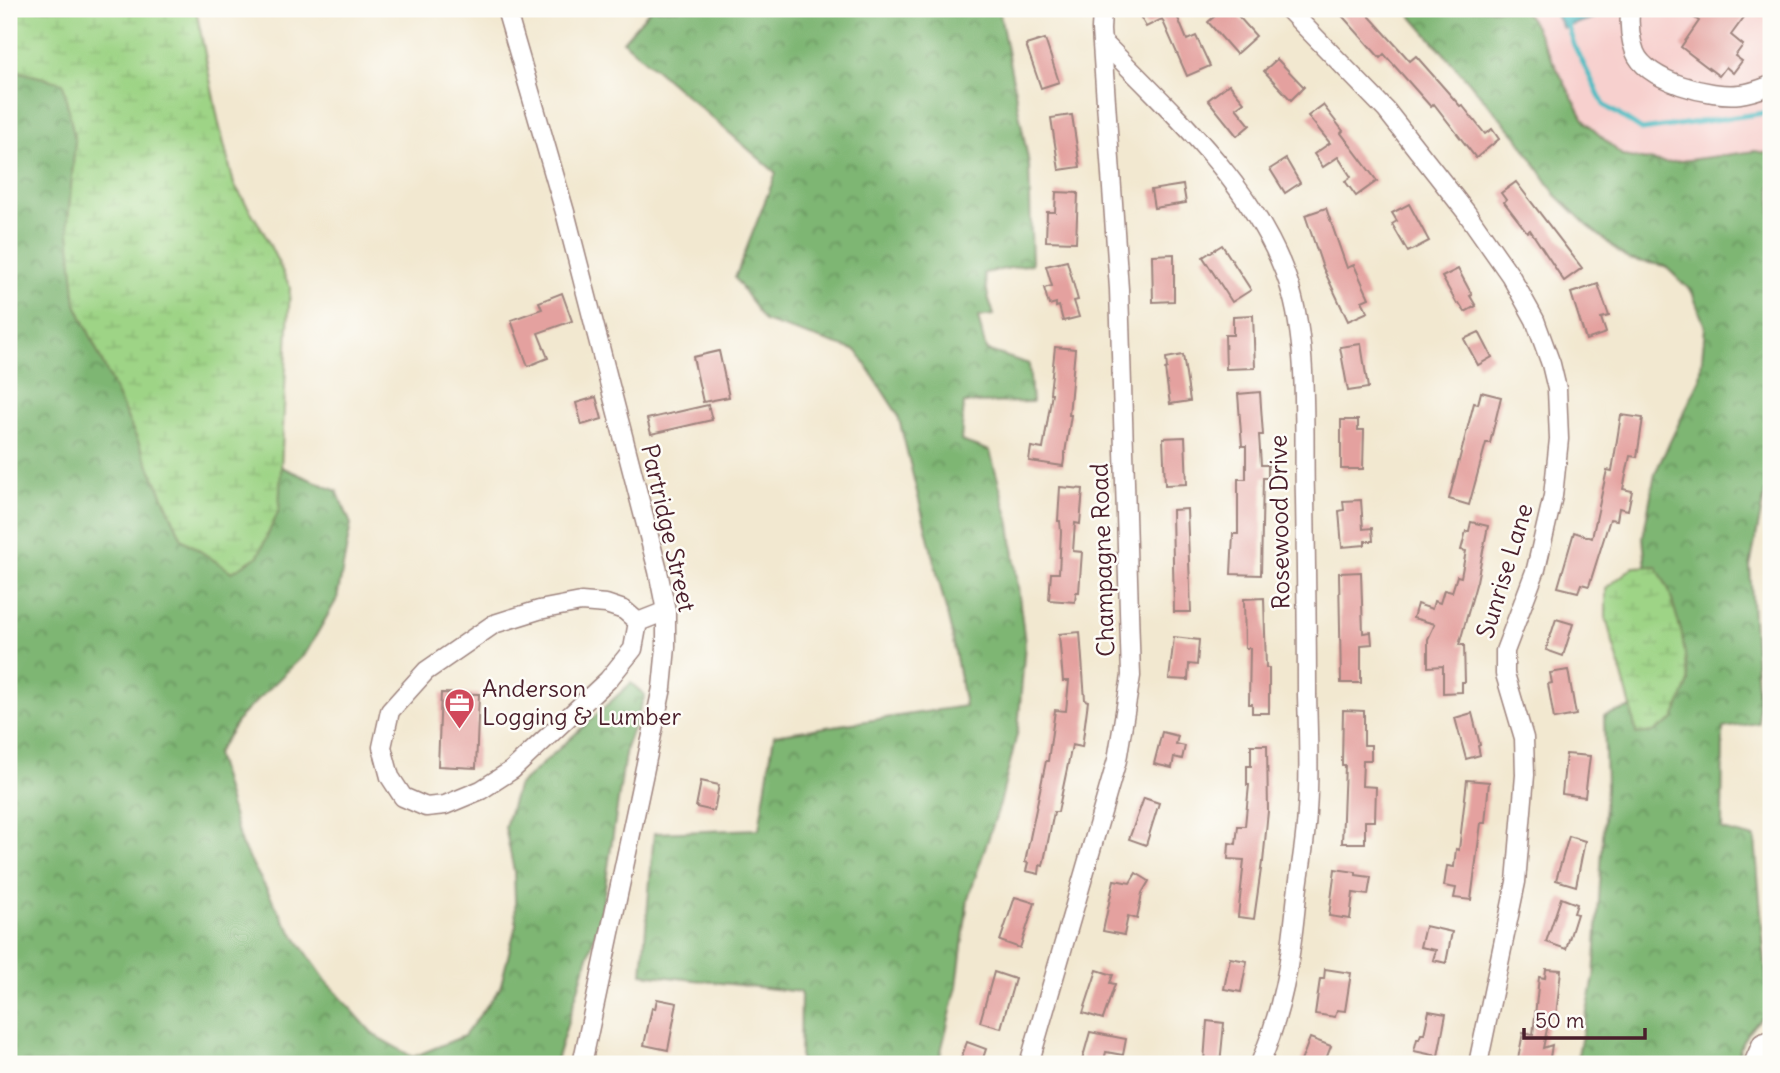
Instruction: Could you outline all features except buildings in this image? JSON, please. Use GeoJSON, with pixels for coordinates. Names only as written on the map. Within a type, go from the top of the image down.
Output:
{"type":"FeatureCollection","features":[{"type":"Feature","properties":{"kind":"street","name":"Partridge Street"},"geometry":{"type":"LineString","coordinates":[[506,9],[565,212],[666,611],[662,688],[582,1064]]}},
{"type":"Feature","properties":{"kind":"street","name":"Champagne Road"},"geometry":{"type":"LineString","coordinates":[[1029,1064],[1116,760],[1131,676],[1119,289],[1102,9]]}},
{"type":"Feature","properties":{"kind":"street","name":"Sunrise Lane"},"geometry":{"type":"LineString","coordinates":[[1288,9],[1385,110],[1474,223],[1510,275],[1535,320],[1551,363],[1557,389],[1559,439],[1553,496],[1536,569],[1504,651],[1505,674],[1524,738],[1525,775],[1516,882],[1478,1064]]}},
{"type":"Feature","properties":{"kind":"street"},"geometry":{"type":"LineString","coordinates":[[1630,9],[1629,21],[1635,53],[1642,63],[1655,72],[1685,88],[1706,93],[1739,95],[1771,85]]}},
{"type":"Feature","properties":{"kind":"street","name":"Rosewood Drive"},"geometry":{"type":"LineString","coordinates":[[1102,41],[1214,160],[1247,201],[1272,243],[1285,272],[1297,319],[1303,390],[1307,811],[1289,971],[1281,1006],[1260,1064]]}},
{"type":"Feature","properties":{"kind":"street"},"geometry":{"type":"LineString","coordinates":[[581,602],[606,604],[624,610],[638,622],[633,649],[608,680],[512,770],[481,790],[445,805],[426,807],[403,797],[390,777],[382,747],[390,711],[426,671],[494,624],[539,610],[581,602]]}},
{"type":"Feature","properties":{"kind":"street"},"geometry":{"type":"LineString","coordinates":[[638,622],[666,611]]}},
{"type":"Feature","properties":{"kind":"street"},"geometry":{"type":"LineString","coordinates":[[1752,1064],[1767,1042]]}},
{"type":"Feature","properties":{"kind":"shaded area"},"geometry":{"type":"Polygon","coordinates":[[[1521,9],[1771,9],[1771,154],[1755,151],[1666,163],[1623,156],[1586,123],[1530,18],[1521,9]]]}},
{"type":"Feature","properties":{"kind":"green space"},"geometry":{"type":"Polygon","coordinates":[[[9,9],[184,9],[242,450],[337,491],[351,524],[337,599],[306,653],[241,716],[216,754],[241,844],[285,922],[327,982],[374,1035],[413,1057],[464,1036],[500,988],[516,925],[514,871],[505,827],[517,787],[631,683],[645,695],[626,748],[601,914],[555,1064],[9,1064],[9,9]]]}},
{"type":"Feature","properties":{"kind":"green space"},"geometry":{"type":"Polygon","coordinates":[[[9,9],[196,9],[234,184],[263,231],[290,287],[279,510],[258,556],[232,572],[182,539],[76,304],[68,222],[75,141],[63,83],[9,69],[9,9]]]}},
{"type":"Feature","properties":{"kind":"green space"},"geometry":{"type":"Polygon","coordinates":[[[651,9],[999,9],[1029,164],[1032,264],[984,273],[994,315],[978,317],[986,350],[1029,364],[1032,402],[964,403],[961,441],[990,451],[1010,524],[1025,643],[1018,730],[1000,804],[968,899],[957,986],[938,1064],[800,1064],[801,992],[642,974],[654,833],[759,829],[774,735],[965,706],[951,630],[898,415],[857,351],[764,321],[735,278],[776,173],[623,41],[651,9]]]}},
{"type":"Feature","properties":{"kind":"green space"},"geometry":{"type":"Polygon","coordinates":[[[1405,9],[1521,9],[1530,18],[1586,123],[1623,156],[1666,163],[1755,151],[1771,154],[1771,464],[1750,566],[1759,723],[1723,728],[1722,830],[1755,838],[1769,1012],[1747,1034],[1740,1048],[1738,1064],[1576,1064],[1594,978],[1606,788],[1604,716],[1651,701],[1643,537],[1655,473],[1700,379],[1705,327],[1692,292],[1665,266],[1628,259],[1556,195],[1517,137],[1405,9]]]}},
{"type":"Feature","properties":{"kind":"green space"},"geometry":{"type":"Polygon","coordinates":[[[1656,566],[1669,590],[1682,635],[1689,682],[1674,719],[1653,732],[1636,734],[1606,618],[1606,588],[1633,567],[1656,566]]]}},
{"type":"Feature","properties":{"kind":"water"},"geometry":{"type":"Polygon","coordinates":[[[1553,9],[1590,9],[1594,18],[1563,28],[1553,9]]]}},
{"type":"Feature","properties":{"kind":"waterway"},"geometry":{"type":"LineString","coordinates":[[1562,9],[1574,45],[1604,105],[1642,130],[1771,112]]}},
{"type":"Feature","properties":{"kind":"place","name":"Anderson Logging & Lumber"},"geometry":{"type":"Point","coordinates":[459,730]}}]}
